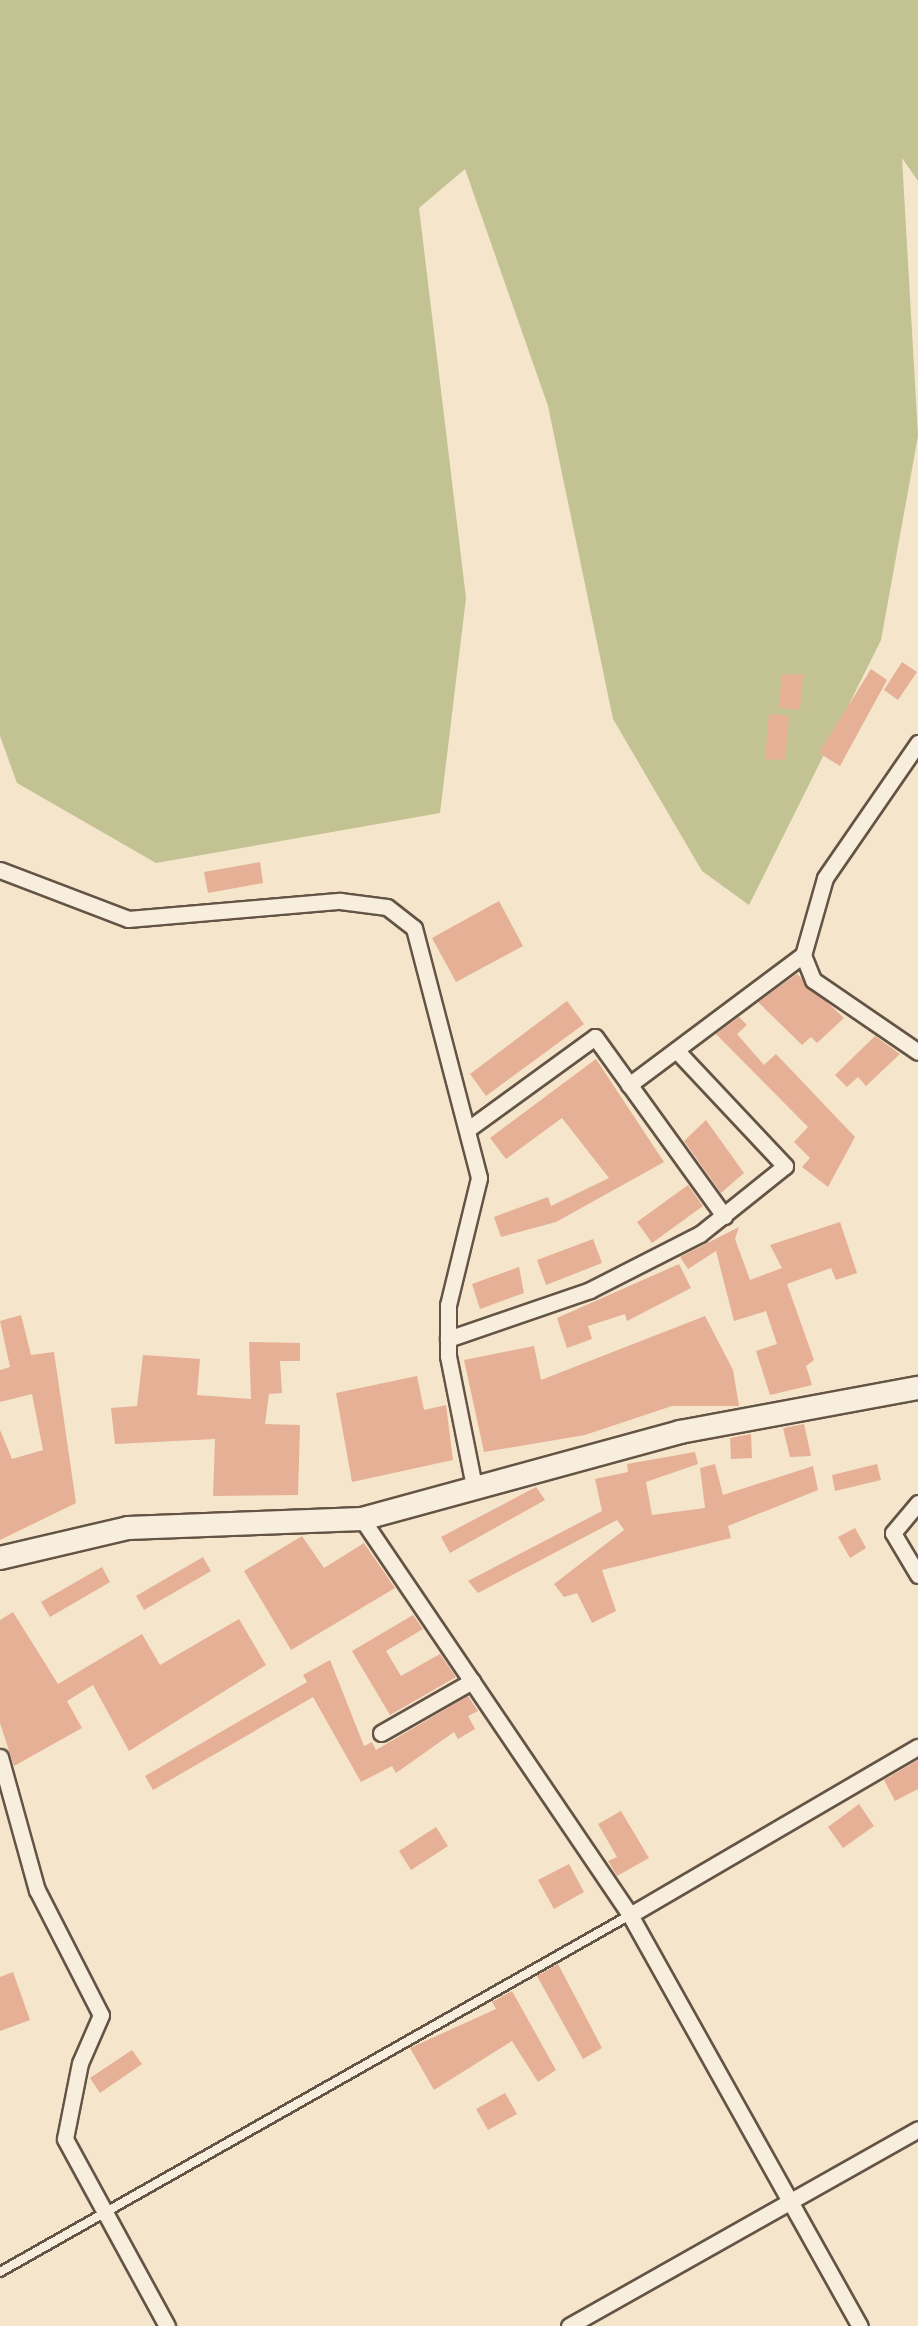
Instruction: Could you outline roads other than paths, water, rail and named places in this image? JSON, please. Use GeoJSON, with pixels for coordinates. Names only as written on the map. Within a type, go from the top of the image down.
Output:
{"type":"FeatureCollection","features":[{"type":"Feature","properties":{"kind":"street"},"geometry":{"type":"LineString","coordinates":[[629,1085],[803,954],[825,878],[918,743]]}},
{"type":"Feature","properties":{"kind":"street"},"geometry":{"type":"LineString","coordinates":[[0,870],[128,919],[340,901],[387,907],[414,928],[428,960],[471,1127],[479,1178],[448,1305],[448,1339],[474,1486]]}},
{"type":"Feature","properties":{"kind":"street"},"geometry":{"type":"LineString","coordinates":[[803,954],[813,980],[918,1052]]}},
{"type":"Feature","properties":{"kind":"street"},"geometry":{"type":"LineString","coordinates":[[471,1127],[595,1037],[724,1216]]}},
{"type":"Feature","properties":{"kind":"street"},"geometry":{"type":"LineString","coordinates":[[448,1339],[590,1290],[724,1216],[785,1166],[676,1050]]}},
{"type":"Feature","properties":{"kind":"street"},"geometry":{"type":"LineString","coordinates":[[0,1558],[128,1528],[362,1519],[474,1486],[757,1414],[918,1388]]}},
{"type":"Feature","properties":{"kind":"street"},"geometry":{"type":"LineString","coordinates":[[918,1502],[893,1532],[918,1575]]}},
{"type":"Feature","properties":{"kind":"street"},"geometry":{"type":"LineString","coordinates":[[362,1519],[630,1914],[860,2326]]}},
{"type":"Feature","properties":{"kind":"street"},"geometry":{"type":"LineString","coordinates":[[381,1733],[472,1681]]}},
{"type":"Feature","properties":{"kind":"street"},"geometry":{"type":"LineString","coordinates":[[630,1914],[918,1747]]}},
{"type":"Feature","properties":{"kind":"street"},"geometry":{"type":"LineString","coordinates":[[0,1757],[37,1890],[100,2015],[80,2063],[64,2139],[167,2326]]}},
{"type":"Feature","properties":{"kind":"street"},"geometry":{"type":"LineString","coordinates":[[569,2326],[918,2129]]}},
{"type":"Feature","properties":{"kind":"lane"},"geometry":{"type":"LineString","coordinates":[[0,2272],[630,1914]]}}]}
